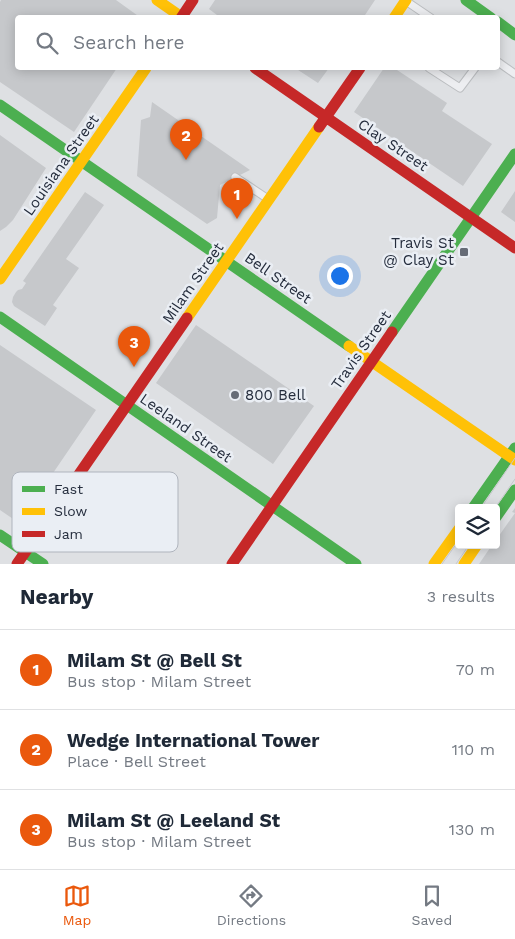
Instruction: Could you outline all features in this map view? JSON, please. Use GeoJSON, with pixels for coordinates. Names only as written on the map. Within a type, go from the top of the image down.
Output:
{"type":"FeatureCollection","features":[{"type":"Feature","properties":{"kind":"main road"},"geometry":{"type":"LineString","coordinates":[[157,0],[179,15]]}},
{"type":"Feature","properties":{"kind":"main road"},"geometry":{"type":"LineString","coordinates":[[183,15],[193,0]]}},
{"type":"Feature","properties":{"kind":"main road"},"geometry":{"type":"LineString","coordinates":[[396,15],[406,0]]}},
{"type":"Feature","properties":{"kind":"main road"},"geometry":{"type":"LineString","coordinates":[[466,0],[487,15]]}},
{"type":"Feature","properties":{"kind":"main road"},"geometry":{"type":"LineString","coordinates":[[501,27],[515,34]]}},
{"type":"Feature","properties":{"kind":"main road","name":"Louisiana Street"},"geometry":{"type":"LineString","coordinates":[[0,279],[145,70]]}},
{"type":"Feature","properties":{"kind":"main road","name":"Clay Street"},"geometry":{"type":"LineString","coordinates":[[257,70],[515,248]]}},
{"type":"Feature","properties":{"kind":"main road","name":"Milam Street"},"geometry":{"type":"LineString","coordinates":[[81,472],[359,70]]}},
{"type":"Feature","properties":{"kind":"main road","name":"Bell Street"},"geometry":{"type":"LineString","coordinates":[[0,105],[372,361],[513,454]]}},
{"type":"Feature","properties":{"kind":"main road","name":"Travis Street"},"geometry":{"type":"LineString","coordinates":[[232,564],[515,154]]}},
{"type":"Feature","properties":{"kind":"main road","name":"Leeland Street"},"geometry":{"type":"LineString","coordinates":[[0,317],[356,564]]}},
{"type":"Feature","properties":{"kind":"main road"},"geometry":{"type":"LineString","coordinates":[[476,504],[513,454]]}},
{"type":"Feature","properties":{"kind":"main road"},"geometry":{"type":"LineString","coordinates":[[500,511],[515,490]]}},
{"type":"Feature","properties":{"kind":"main road"},"geometry":{"type":"LineString","coordinates":[[0,535],[12,543]]}},
{"type":"Feature","properties":{"kind":"main road"},"geometry":{"type":"LineString","coordinates":[[434,564],[455,535]]}},
{"type":"Feature","properties":{"kind":"main road"},"geometry":{"type":"LineString","coordinates":[[464,564],[474,549]]}},
{"type":"Feature","properties":{"kind":"main road"},"geometry":{"type":"LineString","coordinates":[[26,552],[43,564]]}},
{"type":"Feature","properties":{"kind":"main road","name":"Milam Street"},"geometry":{"type":"LineString","coordinates":[[17,564],[26,552]]}},
{"type":"Feature","properties":{"kind":"lane"},"geometry":{"type":"LineString","coordinates":[[406,0],[427,15]]}},
{"type":"Feature","properties":{"kind":"lane"},"geometry":{"type":"LineString","coordinates":[[500,63],[515,74]]}},
{"type":"Feature","properties":{"kind":"lane"},"geometry":{"type":"LineString","coordinates":[[432,70],[460,88],[474,70]]}},
{"type":"Feature","properties":{"kind":"lane"},"geometry":{"type":"LineString","coordinates":[[235,178],[268,200]]}},
{"type":"Feature","properties":{"kind":"building"},"geometry":{"type":"Polygon","coordinates":[[[1,0],[116,0],[137,15],[15,15],[15,70],[116,70],[74,132],[0,82],[1,0]]]}},
{"type":"Feature","properties":{"kind":"building"},"geometry":{"type":"Polygon","coordinates":[[[215,0],[375,0],[365,15],[217,15],[209,9],[215,0]]]}},
{"type":"Feature","properties":{"kind":"building"},"geometry":{"type":"Polygon","coordinates":[[[298,70],[328,70],[318,83],[298,70]]]}},
{"type":"Feature","properties":{"kind":"building"},"geometry":{"type":"Polygon","coordinates":[[[383,70],[397,70],[447,103],[442,111],[492,144],[463,186],[354,112],[383,70]]]}},
{"type":"Feature","properties":{"kind":"building"},"geometry":{"type":"Polygon","coordinates":[[[152,102],[250,170],[220,185],[217,218],[207,224],[137,176],[141,120],[150,117],[152,102]]]}},
{"type":"Feature","properties":{"kind":"building"},"geometry":{"type":"Polygon","coordinates":[[[0,135],[46,168],[13,220],[0,231],[0,135]]]}},
{"type":"Feature","properties":{"kind":"building"},"geometry":{"type":"Polygon","coordinates":[[[515,191],[515,222],[501,212],[515,191]]]}},
{"type":"Feature","properties":{"kind":"building"},"geometry":{"type":"Polygon","coordinates":[[[85,192],[104,205],[66,259],[79,268],[53,305],[57,308],[45,326],[14,306],[12,302],[13,297],[18,290],[22,289],[26,283],[23,281],[85,192]]]}},
{"type":"Feature","properties":{"kind":"building","name":"800 Bell"},"geometry":{"type":"Polygon","coordinates":[[[196,325],[314,406],[273,464],[156,383],[196,325]]]}},
{"type":"Feature","properties":{"kind":"building"},"geometry":{"type":"Polygon","coordinates":[[[0,345],[96,410],[54,472],[12,472],[12,518],[0,510],[0,345]]]}},
{"type":"Feature","properties":{"kind":"building"},"geometry":{"type":"Polygon","coordinates":[[[515,513],[515,564],[479,564],[489,549],[500,549],[500,534],[515,513]]]}},
{"type":"Feature","properties":{"kind":"tram line"},"geometry":{"type":"LineString","coordinates":[[484,504],[515,458]]}},
{"type":"Feature","properties":{"kind":"tram line"},"geometry":{"type":"LineString","coordinates":[[498,504],[515,479]]}},
{"type":"Feature","properties":{"kind":"tram line"},"geometry":{"type":"LineString","coordinates":[[442,564],[455,546]]}},
{"type":"Feature","properties":{"kind":"tram line"},"geometry":{"type":"LineString","coordinates":[[456,564],[466,549]]}},
{"type":"Feature","properties":{"kind":"traffic: fast"},"geometry":{"type":"LineString","coordinates":[[466,0],[487,15]]}},
{"type":"Feature","properties":{"kind":"traffic: fast"},"geometry":{"type":"LineString","coordinates":[[500,24],[515,35]]}},
{"type":"Feature","properties":{"kind":"traffic: fast"},"geometry":{"type":"LineString","coordinates":[[0,105],[349,346]]}},
{"type":"Feature","properties":{"kind":"traffic: fast"},"geometry":{"type":"LineString","coordinates":[[392,332],[515,154]]}},
{"type":"Feature","properties":{"kind":"traffic: fast"},"geometry":{"type":"LineString","coordinates":[[0,317],[356,564]]}},
{"type":"Feature","properties":{"kind":"traffic: fast"},"geometry":{"type":"LineString","coordinates":[[476,504],[515,448]]}},
{"type":"Feature","properties":{"kind":"traffic: fast"},"geometry":{"type":"LineString","coordinates":[[500,511],[515,490]]}},
{"type":"Feature","properties":{"kind":"traffic: fast"},"geometry":{"type":"LineString","coordinates":[[0,535],[12,543]]}},
{"type":"Feature","properties":{"kind":"traffic: fast"},"geometry":{"type":"LineString","coordinates":[[25,552],[43,564]]}},
{"type":"Feature","properties":{"kind":"traffic: slow"},"geometry":{"type":"LineString","coordinates":[[157,0],[179,15]]}},
{"type":"Feature","properties":{"kind":"traffic: slow"},"geometry":{"type":"LineString","coordinates":[[396,15],[406,0]]}},
{"type":"Feature","properties":{"kind":"traffic: slow"},"geometry":{"type":"LineString","coordinates":[[0,279],[145,70]]}},
{"type":"Feature","properties":{"kind":"traffic: slow"},"geometry":{"type":"LineString","coordinates":[[187,318],[319,127]]}},
{"type":"Feature","properties":{"kind":"traffic: slow"},"geometry":{"type":"LineString","coordinates":[[349,346],[515,460]]}},
{"type":"Feature","properties":{"kind":"traffic: slow"},"geometry":{"type":"LineString","coordinates":[[434,564],[455,535]]}},
{"type":"Feature","properties":{"kind":"traffic: slow"},"geometry":{"type":"LineString","coordinates":[[464,564],[474,549]]}},
{"type":"Feature","properties":{"kind":"traffic: jam"},"geometry":{"type":"LineString","coordinates":[[183,15],[193,0]]}},
{"type":"Feature","properties":{"kind":"traffic: jam"},"geometry":{"type":"LineString","coordinates":[[258,70],[515,248]]}},
{"type":"Feature","properties":{"kind":"traffic: jam"},"geometry":{"type":"LineString","coordinates":[[319,127],[359,70]]}},
{"type":"Feature","properties":{"kind":"traffic: jam"},"geometry":{"type":"LineString","coordinates":[[81,472],[187,318]]}},
{"type":"Feature","properties":{"kind":"traffic: jam"},"geometry":{"type":"LineString","coordinates":[[232,564],[392,332]]}},
{"type":"Feature","properties":{"kind":"traffic: jam"},"geometry":{"type":"LineString","coordinates":[[17,564],[25,552]]}},
{"type":"Feature","properties":{"kind":"place","name":"Wedge International Tower"},"geometry":{"type":"Point","coordinates":[186,160]}},
{"type":"Feature","properties":{"kind":"place","name":"Milam St @ Bell St"},"geometry":{"type":"Point","coordinates":[237,219]}},
{"type":"Feature","properties":{"kind":"place","name":"Travis St @ Clay St"},"geometry":{"type":"Point","coordinates":[464,252]}},
{"type":"Feature","properties":{"kind":"place","name":"Milam St @ Leeland St"},"geometry":{"type":"Point","coordinates":[134,367]}},
{"type":"Feature","properties":{"kind":"place","name":"800 Bell"},"geometry":{"type":"Point","coordinates":[235,395]}}]}
